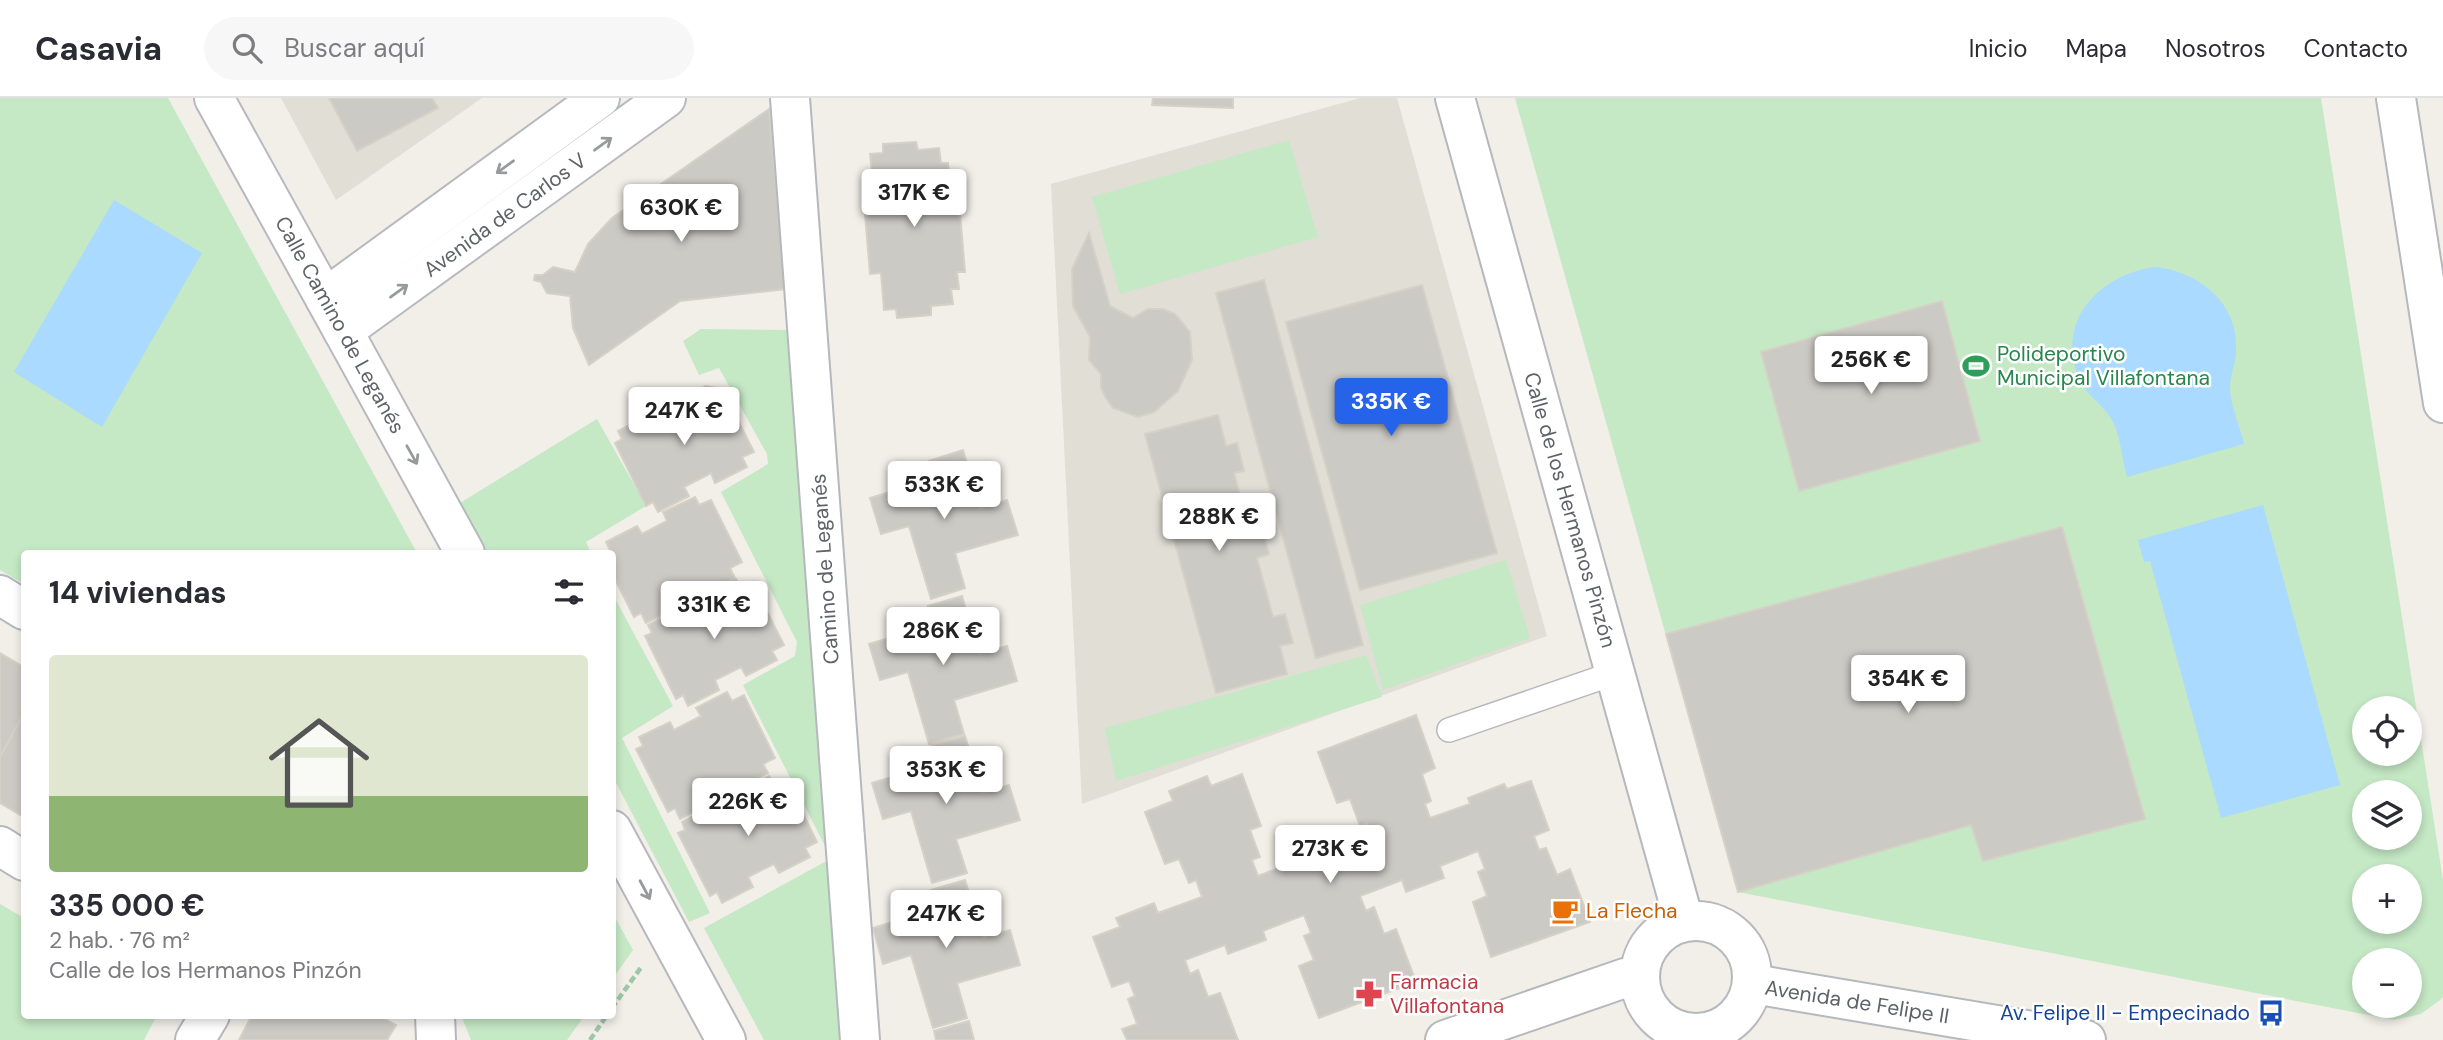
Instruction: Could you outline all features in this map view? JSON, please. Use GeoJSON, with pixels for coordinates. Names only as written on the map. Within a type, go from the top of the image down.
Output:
{"type":"FeatureCollection","features":[{"type":"Feature","properties":{"kind":"street","name":"Calle Camino de Leganés"},"geometry":{"type":"LineString","coordinates":[[215,98],[464,550]]}},
{"type":"Feature","properties":{"kind":"street","name":"Avenida de Carlos V"},"geometry":{"type":"LineString","coordinates":[[325,298],[600,98]]}},
{"type":"Feature","properties":{"kind":"street","name":"Avenida de Carlos V"},"geometry":{"type":"LineString","coordinates":[[343,331],[666,98]]}},
{"type":"Feature","properties":{"kind":"street","name":"Camino de Leganés"},"geometry":{"type":"LineString","coordinates":[[789,98],[860,1040]]}},
{"type":"Feature","properties":{"kind":"street","name":"Calle de los Hermanos Pinzón"},"geometry":{"type":"LineString","coordinates":[[1455,98],[1684,921]]}},
{"type":"Feature","properties":{"kind":"street"},"geometry":{"type":"LineString","coordinates":[[2396,98],[2443,403]]}},
{"type":"Feature","properties":{"kind":"street"},"geometry":{"type":"LineString","coordinates":[[0,595],[21,608]]}},
{"type":"Feature","properties":{"kind":"street"},"geometry":{"type":"LineString","coordinates":[[616,837],[726,1040]]}},
{"type":"Feature","properties":{"kind":"street"},"geometry":{"type":"LineString","coordinates":[[0,846],[21,859]]}},
{"type":"Feature","properties":{"kind":"street"},"geometry":{"type":"LineString","coordinates":[[1684,921],[1712,922],[1735,935],[1750,958],[1753,984],[1746,1004],[1734,1020],[1717,1035],[1674,1029],[1656,1017],[1644,999],[1640,978],[1643,959],[1652,942],[1666,929],[1684,921]]}},
{"type":"Feature","properties":{"kind":"street"},"geometry":{"type":"LineString","coordinates":[[1445,1040],[1625,978],[1640,978]]}},
{"type":"Feature","properties":{"kind":"street","name":"Avenida de Felipe II"},"geometry":{"type":"LineString","coordinates":[[1753,984],[2086,1040]]}},
{"type":"Feature","properties":{"kind":"street"},"geometry":{"type":"LineString","coordinates":[[195,1040],[208,1019]]}},
{"type":"Feature","properties":{"kind":"street"},"geometry":{"type":"LineString","coordinates":[[435,1019],[436,1040]]}},
{"type":"Feature","properties":{"kind":"lane"},"geometry":{"type":"LineString","coordinates":[[1449,730],[1615,673]]}},
{"type":"Feature","properties":{"kind":"path"},"geometry":{"type":"LineString","coordinates":[[590,1040],[604,1019]]}},
{"type":"Feature","properties":{"kind":"shaded area"},"geometry":{"type":"Polygon","coordinates":[[[281,98],[482,98],[336,200],[281,98]]]}},
{"type":"Feature","properties":{"kind":"shaded area"},"geometry":{"type":"Polygon","coordinates":[[[1360,98],[1397,98],[1547,636],[1082,804],[1051,184],[1360,98]]]}},
{"type":"Feature","properties":{"kind":"green space"},"geometry":{"type":"Polygon","coordinates":[[[0,98],[168,98],[415,550],[21,550],[21,582],[0,570],[0,98]]]}},
{"type":"Feature","properties":{"kind":"green space","name":"Polideportivo Municipal Villafontana"},"geometry":{"type":"Polygon","coordinates":[[[1515,98],[2321,98],[2414,696],[2352,696],[2352,766],[2422,766],[2422,745],[2443,880],[2443,997],[2422,1013],[2422,948],[2352,948],[2352,1012],[1738,892],[1515,98]]]}},
{"type":"Feature","properties":{"kind":"green space"},"geometry":{"type":"Polygon","coordinates":[[[1289,140],[1318,237],[1120,294],[1092,197],[1289,140]]]}},
{"type":"Feature","properties":{"kind":"green space"},"geometry":{"type":"Polygon","coordinates":[[[701,329],[796,330],[834,845],[825,846],[743,685],[795,656],[797,642],[721,492],[768,464],[767,454],[719,368],[699,375],[683,341],[701,329]]]}},
{"type":"Feature","properties":{"kind":"green space"},"geometry":{"type":"Polygon","coordinates":[[[597,419],[646,506],[586,542],[590,550],[486,550],[460,503],[597,419]]]}},
{"type":"Feature","properties":{"kind":"green space"},"geometry":{"type":"Polygon","coordinates":[[[1506,560],[1530,638],[1383,690],[1360,605],[1506,560]]]}},
{"type":"Feature","properties":{"kind":"green space"},"geometry":{"type":"Polygon","coordinates":[[[616,600],[673,706],[622,738],[710,913],[689,922],[616,783],[616,600]]]}},
{"type":"Feature","properties":{"kind":"green space"},"geometry":{"type":"Polygon","coordinates":[[[1366,655],[1382,697],[1116,781],[1105,728],[1366,655]]]}},
{"type":"Feature","properties":{"kind":"green space"},"geometry":{"type":"Polygon","coordinates":[[[832,858],[846,1040],[764,1040],[704,928],[832,858]]]}},
{"type":"Feature","properties":{"kind":"green space"},"geometry":{"type":"Polygon","coordinates":[[[0,904],[21,916],[21,1019],[155,1019],[144,1040],[0,1040],[0,904]]]}},
{"type":"Feature","properties":{"kind":"green space"},"geometry":{"type":"Polygon","coordinates":[[[616,919],[633,950],[616,974],[616,919]]]}},
{"type":"Feature","properties":{"kind":"green space"},"geometry":{"type":"Polygon","coordinates":[[[463,1019],[582,1019],[567,1040],[471,1040],[463,1019]]]}},
{"type":"Feature","properties":{"kind":"water"},"geometry":{"type":"Polygon","coordinates":[[[114,200],[202,253],[102,427],[14,372],[114,200]]]}},
{"type":"Feature","properties":{"kind":"water"},"geometry":{"type":"Polygon","coordinates":[[[2155,267],[2172,270],[2201,283],[2224,306],[2236,335],[2230,391],[2244,444],[2127,477],[2115,426],[2079,377],[2073,356],[2073,337],[2078,319],[2088,303],[2101,290],[2135,271],[2155,267]]]}},
{"type":"Feature","properties":{"kind":"water"},"geometry":{"type":"Polygon","coordinates":[[[2263,505],[2340,785],[2221,818],[2150,561],[2144,562],[2138,540],[2263,505]]]}},
{"type":"Feature","properties":{"kind":"building"},"geometry":{"type":"Polygon","coordinates":[[[329,98],[432,98],[438,108],[357,151],[329,98]]]}},
{"type":"Feature","properties":{"kind":"building"},"geometry":{"type":"Polygon","coordinates":[[[1153,98],[1233,98],[1233,108],[1152,105],[1153,98]]]}},
{"type":"Feature","properties":{"kind":"building"},"geometry":{"type":"Polygon","coordinates":[[[769,109],[786,289],[680,301],[589,365],[573,328],[570,296],[547,293],[541,282],[534,280],[535,275],[543,275],[553,267],[575,272],[588,244],[612,218],[769,109]]]}},
{"type":"Feature","properties":{"kind":"building"},"geometry":{"type":"Polygon","coordinates":[[[916,142],[918,150],[939,148],[941,163],[948,163],[949,177],[957,177],[965,272],[957,272],[959,289],[951,289],[953,304],[931,306],[931,315],[897,318],[896,309],[884,310],[881,273],[870,274],[863,190],[874,189],[870,154],[883,153],[883,144],[916,142]]]}},
{"type":"Feature","properties":{"kind":"building"},"geometry":{"type":"Polygon","coordinates":[[[1089,233],[1110,306],[1133,318],[1148,309],[1163,309],[1175,314],[1190,332],[1192,360],[1178,391],[1154,412],[1138,417],[1113,408],[1101,388],[1101,374],[1089,360],[1090,337],[1073,306],[1072,269],[1089,233]]]}},
{"type":"Feature","properties":{"kind":"building"},"geometry":{"type":"Polygon","coordinates":[[[1264,280],[1363,645],[1316,658],[1216,293],[1264,280]]]}},
{"type":"Feature","properties":{"kind":"building"},"geometry":{"type":"Polygon","coordinates":[[[1422,285],[1497,553],[1360,590],[1286,322],[1422,285]]]}},
{"type":"Feature","properties":{"kind":"building"},"geometry":{"type":"Polygon","coordinates":[[[1942,301],[1980,441],[1799,491],[1761,352],[1942,301]]]}},
{"type":"Feature","properties":{"kind":"building"},"geometry":{"type":"Polygon","coordinates":[[[706,386],[722,389],[754,452],[742,457],[747,467],[715,483],[711,473],[684,487],[689,496],[658,512],[653,502],[646,506],[615,443],[622,439],[618,431],[649,415],[653,424],[679,411],[675,402],[706,386]]]}},
{"type":"Feature","properties":{"kind":"building"},"geometry":{"type":"Polygon","coordinates":[[[1218,415],[1226,446],[1237,443],[1244,471],[1234,473],[1249,528],[1261,525],[1269,554],[1257,558],[1273,617],[1285,614],[1293,643],[1280,646],[1287,674],[1216,693],[1145,434],[1218,415]]]}},
{"type":"Feature","properties":{"kind":"building"},"geometry":{"type":"Polygon","coordinates":[[[963,450],[980,509],[1007,500],[1018,535],[955,553],[965,588],[931,599],[909,526],[881,534],[870,498],[934,479],[929,461],[963,450]]]}},
{"type":"Feature","properties":{"kind":"building"},"geometry":{"type":"Polygon","coordinates":[[[695,497],[699,505],[711,500],[742,562],[730,568],[735,578],[704,593],[699,584],[672,597],[677,607],[646,623],[641,613],[634,617],[616,581],[616,550],[610,550],[606,542],[637,526],[642,534],[667,521],[663,512],[695,497]]]}},
{"type":"Feature","properties":{"kind":"building"},"geometry":{"type":"Polygon","coordinates":[[[2062,527],[2145,819],[1983,861],[1971,825],[1738,892],[1666,634],[2062,527]]]}},
{"type":"Feature","properties":{"kind":"building"},"geometry":{"type":"Polygon","coordinates":[[[736,579],[741,588],[752,582],[784,645],[772,651],[777,660],[746,676],[741,667],[715,680],[719,690],[688,706],[683,695],[676,699],[645,636],[652,633],[648,625],[679,609],[683,617],[709,604],[705,595],[736,579]]]}},
{"type":"Feature","properties":{"kind":"building"},"geometry":{"type":"Polygon","coordinates":[[[962,596],[979,654],[1007,646],[1017,681],[954,700],[964,734],[929,744],[908,672],[880,680],[869,644],[933,625],[928,606],[962,596]]]}},
{"type":"Feature","properties":{"kind":"building"},"geometry":{"type":"Polygon","coordinates":[[[0,653],[21,665],[21,718],[0,757],[0,653]]]}},
{"type":"Feature","properties":{"kind":"building"},"geometry":{"type":"Polygon","coordinates":[[[727,692],[732,701],[744,695],[775,758],[763,764],[768,773],[737,788],[732,779],[706,793],[711,803],[680,819],[675,808],[668,812],[636,749],[643,746],[639,737],[670,722],[674,730],[701,716],[696,708],[727,692]]]}},
{"type":"Feature","properties":{"kind":"building"},"geometry":{"type":"Polygon","coordinates":[[[1416,715],[1435,768],[1422,774],[1431,801],[1425,804],[1430,818],[1470,804],[1468,798],[1504,784],[1507,789],[1531,781],[1549,830],[1534,836],[1539,850],[1546,848],[1557,875],[1570,869],[1590,922],[1491,957],[1473,902],[1487,896],[1478,872],[1485,869],[1478,851],[1440,866],[1444,878],[1406,892],[1402,880],[1360,896],[1366,911],[1374,907],[1384,934],[1396,929],[1416,982],[1319,1018],[1299,966],[1314,960],[1304,936],[1311,933],[1304,915],[1263,931],[1266,940],[1228,954],[1225,945],[1185,960],[1190,974],[1198,970],[1208,997],[1220,993],[1238,1040],[1127,1040],[1122,1029],[1137,1024],[1128,999],[1135,996],[1129,981],[1112,987],[1093,937],[1120,927],[1116,918],[1154,903],[1158,913],[1202,897],[1196,880],[1189,883],[1179,859],[1165,864],[1145,812],[1173,801],[1169,791],[1207,776],[1211,786],[1242,774],[1261,826],[1250,830],[1260,857],[1252,860],[1258,876],[1297,861],[1294,854],[1332,839],[1336,848],[1373,838],[1367,823],[1360,826],[1350,799],[1337,803],[1318,752],[1416,715]]]}},
{"type":"Feature","properties":{"kind":"building"},"geometry":{"type":"Polygon","coordinates":[[[21,718],[21,815],[0,803],[0,757],[21,718]]]}},
{"type":"Feature","properties":{"kind":"building"},"geometry":{"type":"Polygon","coordinates":[[[965,736],[982,793],[1009,785],[1020,820],[956,839],[967,873],[932,883],[911,811],[883,819],[872,783],[936,764],[931,745],[965,736]]]}},
{"type":"Feature","properties":{"kind":"building"},"geometry":{"type":"Polygon","coordinates":[[[769,776],[774,785],[786,779],[817,842],[805,848],[810,857],[779,873],[774,864],[748,877],[753,887],[722,903],[717,892],[710,896],[678,833],[685,830],[682,822],[713,806],[716,814],[743,801],[738,792],[769,776]]]}},
{"type":"Feature","properties":{"kind":"building"},"geometry":{"type":"Polygon","coordinates":[[[965,880],[983,938],[1010,930],[1020,965],[957,983],[967,1018],[933,1028],[911,955],[883,964],[873,928],[936,909],[931,890],[965,880]]]}},
{"type":"Feature","properties":{"kind":"building"},"geometry":{"type":"Polygon","coordinates":[[[250,1019],[385,1019],[396,1025],[387,1040],[239,1040],[250,1019]]]}},
{"type":"Feature","properties":{"kind":"building"},"geometry":{"type":"Polygon","coordinates":[[[969,1021],[974,1040],[936,1040],[934,1031],[969,1021]]]}},
{"type":"Feature","properties":{"kind":"place","name":"Polideportivo Municipal Villafontana"},"geometry":{"type":"Point","coordinates":[1976,366]}},
{"type":"Feature","properties":{"kind":"place","name":"La Flecha"},"geometry":{"type":"Point","coordinates":[1565,911]}},
{"type":"Feature","properties":{"kind":"place","name":"Farmacia Villafontana"},"geometry":{"type":"Point","coordinates":[1369,994]}},
{"type":"Feature","properties":{"kind":"place","name":"Av. Felipe II - Empecinado"},"geometry":{"type":"Point","coordinates":[2271,1013]}}]}
